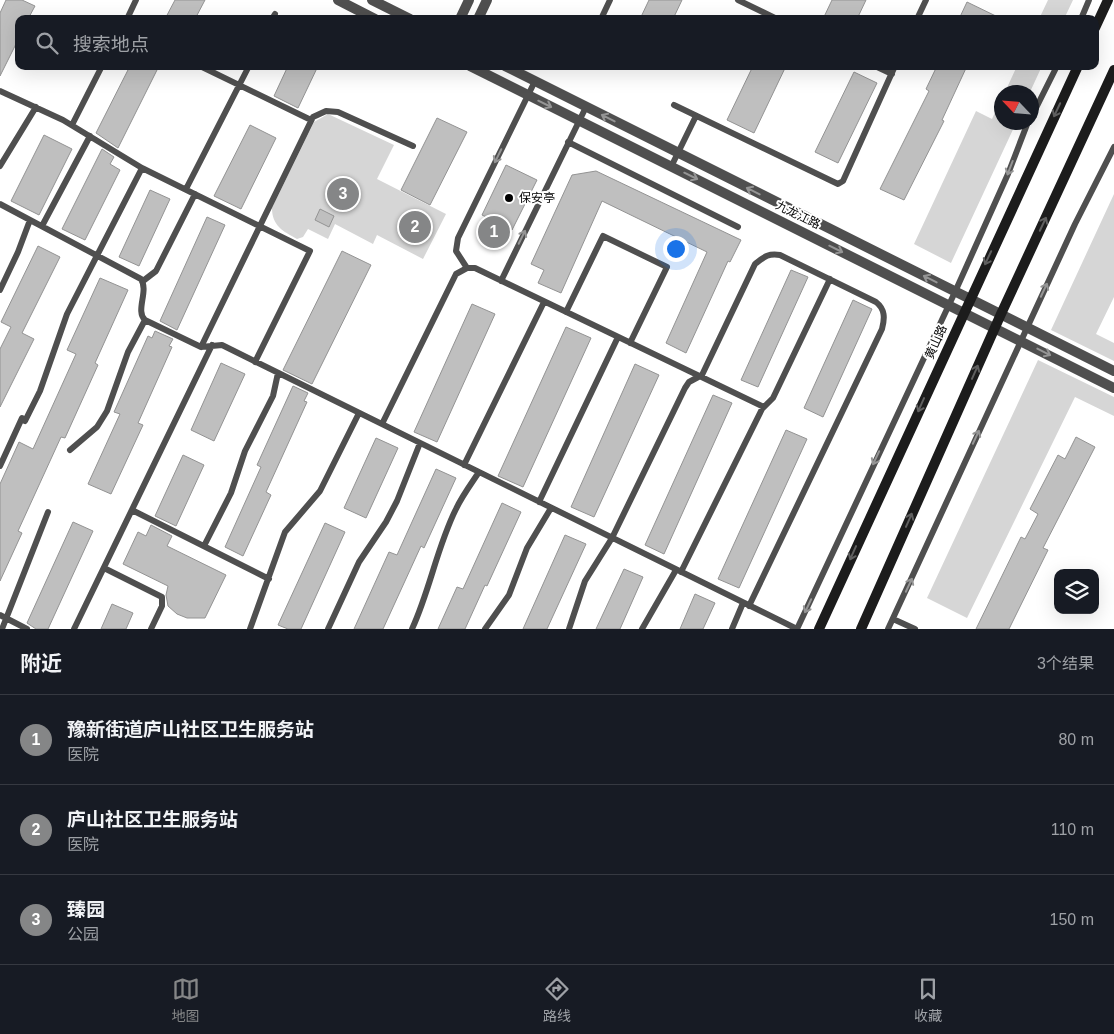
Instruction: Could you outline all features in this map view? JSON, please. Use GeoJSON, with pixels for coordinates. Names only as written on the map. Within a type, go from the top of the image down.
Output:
{"type":"FeatureCollection","features":[{"type":"Feature","properties":{"kind":"main road"},"geometry":{"type":"LineString","coordinates":[[1099,19],[1108,0]]}},
{"type":"Feature","properties":{"kind":"main road","name":"黄山路"},"geometry":{"type":"LineString","coordinates":[[819,629],[963,312],[1076,70]]}},
{"type":"Feature","properties":{"kind":"main road"},"geometry":{"type":"LineString","coordinates":[[861,629],[995,327],[1114,70]]}},
{"type":"Feature","properties":{"kind":"street"},"geometry":{"type":"LineString","coordinates":[[338,0],[367,15]]}},
{"type":"Feature","properties":{"kind":"street"},"geometry":{"type":"LineString","coordinates":[[372,0],[402,15]]}},
{"type":"Feature","properties":{"kind":"street"},"geometry":{"type":"LineString","coordinates":[[462,15],[469,0]]}},
{"type":"Feature","properties":{"kind":"street"},"geometry":{"type":"LineString","coordinates":[[480,15],[487,0]]}},
{"type":"Feature","properties":{"kind":"street","name":"九龙江路"},"geometry":{"type":"LineString","coordinates":[[478,70],[1114,388]]}},
{"type":"Feature","properties":{"kind":"street","name":"九龙江路"},"geometry":{"type":"LineString","coordinates":[[513,70],[1114,372]]}},
{"type":"Feature","properties":{"kind":"lane"},"geometry":{"type":"LineString","coordinates":[[128,15],[136,0]]}},
{"type":"Feature","properties":{"kind":"lane"},"geometry":{"type":"LineString","coordinates":[[603,15],[610,0]]}},
{"type":"Feature","properties":{"kind":"lane"},"geometry":{"type":"LineString","coordinates":[[738,0],[769,15]]}},
{"type":"Feature","properties":{"kind":"lane"},"geometry":{"type":"LineString","coordinates":[[919,15],[926,0]]}},
{"type":"Feature","properties":{"kind":"lane"},"geometry":{"type":"LineString","coordinates":[[1082,15],[1089,0]]}},
{"type":"Feature","properties":{"kind":"lane"},"geometry":{"type":"LineString","coordinates":[[72,126],[100,70]]}},
{"type":"Feature","properties":{"kind":"lane"},"geometry":{"type":"LineString","coordinates":[[208,70],[311,120]]}},
{"type":"Feature","properties":{"kind":"lane"},"geometry":{"type":"LineString","coordinates":[[186,189],[247,70]]}},
{"type":"Feature","properties":{"kind":"lane"},"geometry":{"type":"LineString","coordinates":[[884,70],[892,74]]}},
{"type":"Feature","properties":{"kind":"lane"},"geometry":{"type":"LineString","coordinates":[[674,105],[838,184],[843,181],[894,70]]}},
{"type":"Feature","properties":{"kind":"lane"},"geometry":{"type":"LineString","coordinates":[[1039,102],[1055,70]]}},
{"type":"Feature","properties":{"kind":"lane"},"geometry":{"type":"LineString","coordinates":[[467,268],[456,251],[458,238],[534,81]]}},
{"type":"Feature","properties":{"kind":"lane"},"geometry":{"type":"LineString","coordinates":[[0,91],[72,126],[142,168],[310,251],[255,362]]}},
{"type":"Feature","properties":{"kind":"lane"},"geometry":{"type":"LineString","coordinates":[[501,281],[586,107]]}},
{"type":"Feature","properties":{"kind":"lane"},"geometry":{"type":"LineString","coordinates":[[0,166],[36,108]]}},
{"type":"Feature","properties":{"kind":"lane"},"geometry":{"type":"LineString","coordinates":[[201,347],[311,120],[319,113],[326,111],[338,112],[413,146]]}},
{"type":"Feature","properties":{"kind":"lane"},"geometry":{"type":"LineString","coordinates":[[671,166],[696,116]]}},
{"type":"Feature","properties":{"kind":"lane"},"geometry":{"type":"LineString","coordinates":[[0,204],[135,274],[142,281],[144,291],[141,312],[145,320],[201,347],[222,345],[797,629],[955,292],[1008,174],[1025,130]]}},
{"type":"Feature","properties":{"kind":"lane"},"geometry":{"type":"LineString","coordinates":[[42,226],[90,136]]}},
{"type":"Feature","properties":{"kind":"lane"},"geometry":{"type":"LineString","coordinates":[[568,142],[738,227]]}},
{"type":"Feature","properties":{"kind":"lane"},"geometry":{"type":"LineString","coordinates":[[888,629],[1074,224],[1114,147]]}},
{"type":"Feature","properties":{"kind":"lane"},"geometry":{"type":"LineString","coordinates":[[0,466],[40,391],[67,314],[96,254],[142,168]]}},
{"type":"Feature","properties":{"kind":"lane"},"geometry":{"type":"LineString","coordinates":[[142,281],[156,271],[195,194]]}},
{"type":"Feature","properties":{"kind":"lane"},"geometry":{"type":"LineString","coordinates":[[0,290],[18,252],[30,220]]}},
{"type":"Feature","properties":{"kind":"lane"},"geometry":{"type":"LineString","coordinates":[[566,312],[603,236],[667,267],[630,343]]}},
{"type":"Feature","properties":{"kind":"lane"},"geometry":{"type":"LineString","coordinates":[[568,629],[585,581],[612,538],[685,388],[689,382],[700,376],[755,264],[767,255],[780,255],[880,305],[884,318],[882,329],[746,605],[732,629]]}},
{"type":"Feature","properties":{"kind":"lane"},"geometry":{"type":"LineString","coordinates":[[382,424],[456,274],[467,268],[475,268],[764,407]]}},
{"type":"Feature","properties":{"kind":"lane"},"geometry":{"type":"LineString","coordinates":[[642,629],[678,571],[764,407],[773,398],[830,279]]}},
{"type":"Feature","properties":{"kind":"lane"},"geometry":{"type":"LineString","coordinates":[[464,465],[544,302]]}},
{"type":"Feature","properties":{"kind":"lane"},"geometry":{"type":"LineString","coordinates":[[70,450],[98,427],[107,411],[128,352],[145,320]]}},
{"type":"Feature","properties":{"kind":"lane"},"geometry":{"type":"LineString","coordinates":[[538,502],[618,337]]}},
{"type":"Feature","properties":{"kind":"lane"},"geometry":{"type":"LineString","coordinates":[[74,629],[212,345]]}},
{"type":"Feature","properties":{"kind":"lane"},"geometry":{"type":"LineString","coordinates":[[204,546],[231,493],[245,451],[273,396],[278,373]]}},
{"type":"Feature","properties":{"kind":"lane"},"geometry":{"type":"LineString","coordinates":[[250,629],[285,532],[320,492],[359,413]]}},
{"type":"Feature","properties":{"kind":"lane"},"geometry":{"type":"LineString","coordinates":[[328,629],[359,562],[382,528],[396,501],[420,443]]}},
{"type":"Feature","properties":{"kind":"lane"},"geometry":{"type":"LineString","coordinates":[[412,629],[424,604],[441,547],[455,510],[479,472]]}},
{"type":"Feature","properties":{"kind":"lane"},"geometry":{"type":"LineString","coordinates":[[485,629],[509,595],[527,548],[551,508]]}},
{"type":"Feature","properties":{"kind":"lane"},"geometry":{"type":"LineString","coordinates":[[132,510],[269,579]]}},
{"type":"Feature","properties":{"kind":"lane"},"geometry":{"type":"LineString","coordinates":[[2,629],[3,617],[48,512]]}},
{"type":"Feature","properties":{"kind":"lane"},"geometry":{"type":"LineString","coordinates":[[104,568],[162,597],[162,606],[150,629]]}},
{"type":"Feature","properties":{"kind":"lane"},"geometry":{"type":"LineString","coordinates":[[3,617],[27,629]]}},
{"type":"Feature","properties":{"kind":"lane"},"geometry":{"type":"LineString","coordinates":[[893,619],[915,629]]}},
{"type":"Feature","properties":{"kind":"shaded area"},"geometry":{"type":"Polygon","coordinates":[[[1048,0],[1073,0],[1066,15],[1041,15],[1048,0]]]}},
{"type":"Feature","properties":{"kind":"shaded area"},"geometry":{"type":"Polygon","coordinates":[[[1015,70],[1040,70],[1033,85],[1008,85],[1015,70]]]}},
{"type":"Feature","properties":{"kind":"shaded area"},"geometry":{"type":"Polygon","coordinates":[[[976,111],[992,119],[994,115],[994,130],[1013,130],[951,263],[914,244],[976,111]]]}},
{"type":"Feature","properties":{"kind":"shaded area"},"geometry":{"type":"Polygon","coordinates":[[[328,114],[394,145],[377,179],[446,214],[423,259],[377,235],[373,244],[335,224],[328,239],[308,229],[303,237],[297,239],[276,224],[272,208],[314,122],[328,114]]]}},
{"type":"Feature","properties":{"kind":"shaded area"},"geometry":{"type":"Polygon","coordinates":[[[1114,194],[1114,297],[1096,334],[1114,343],[1114,361],[1051,330],[1114,194]]]}},
{"type":"Feature","properties":{"kind":"shaded area"},"geometry":{"type":"Polygon","coordinates":[[[1038,360],[1114,397],[1114,416],[1075,397],[967,618],[927,598],[1038,360]]]}},
{"type":"Feature","properties":{"kind":"building"},"geometry":{"type":"Polygon","coordinates":[[[6,0],[22,0],[35,6],[30,15],[15,15],[15,46],[0,76],[0,13],[6,0]]]}},
{"type":"Feature","properties":{"kind":"building"},"geometry":{"type":"Polygon","coordinates":[[[175,0],[205,0],[197,15],[167,15],[175,0]]]}},
{"type":"Feature","properties":{"kind":"building"},"geometry":{"type":"Polygon","coordinates":[[[649,0],[682,0],[675,15],[642,15],[649,0]]]}},
{"type":"Feature","properties":{"kind":"building"},"geometry":{"type":"Polygon","coordinates":[[[832,0],[866,0],[859,15],[825,15],[832,0]]]}},
{"type":"Feature","properties":{"kind":"building"},"geometry":{"type":"Polygon","coordinates":[[[967,2],[994,15],[961,15],[967,2]]]}},
{"type":"Feature","properties":{"kind":"building"},"geometry":{"type":"Polygon","coordinates":[[[128,70],[157,70],[118,148],[96,133],[128,70]]]}},
{"type":"Feature","properties":{"kind":"building"},"geometry":{"type":"Polygon","coordinates":[[[286,70],[316,70],[298,108],[274,96],[286,70]]]}},
{"type":"Feature","properties":{"kind":"building"},"geometry":{"type":"Polygon","coordinates":[[[751,70],[784,70],[754,133],[727,120],[751,70]]]}},
{"type":"Feature","properties":{"kind":"building"},"geometry":{"type":"Polygon","coordinates":[[[935,70],[965,70],[942,120],[944,121],[904,200],[880,189],[929,91],[926,89],[935,70]]]}},
{"type":"Feature","properties":{"kind":"building"},"geometry":{"type":"Polygon","coordinates":[[[854,72],[877,83],[838,163],[815,152],[854,72]]]}},
{"type":"Feature","properties":{"kind":"building"},"geometry":{"type":"Polygon","coordinates":[[[437,118],[467,132],[430,205],[401,190],[437,118]]]}},
{"type":"Feature","properties":{"kind":"building"},"geometry":{"type":"Polygon","coordinates":[[[250,125],[276,138],[241,209],[214,196],[250,125]]]}},
{"type":"Feature","properties":{"kind":"building"},"geometry":{"type":"Polygon","coordinates":[[[44,135],[72,149],[39,215],[11,201],[44,135]]]}},
{"type":"Feature","properties":{"kind":"building"},"geometry":{"type":"Polygon","coordinates":[[[102,149],[114,157],[110,164],[120,170],[85,240],[62,229],[102,149]]]}},
{"type":"Feature","properties":{"kind":"building","name":"保安亭"},"geometry":{"type":"Polygon","coordinates":[[[506,165],[537,180],[512,230],[482,215],[506,165]]]}},
{"type":"Feature","properties":{"kind":"building"},"geometry":{"type":"Polygon","coordinates":[[[596,171],[741,240],[730,262],[728,261],[686,353],[666,343],[707,252],[602,201],[561,293],[538,283],[544,270],[531,264],[572,175],[596,171]]]}},
{"type":"Feature","properties":{"kind":"building"},"geometry":{"type":"Polygon","coordinates":[[[150,190],[170,199],[139,266],[119,257],[150,190]]]}},
{"type":"Feature","properties":{"kind":"building"},"geometry":{"type":"Polygon","coordinates":[[[320,209],[334,216],[329,227],[315,220],[320,209]]]}},
{"type":"Feature","properties":{"kind":"building"},"geometry":{"type":"Polygon","coordinates":[[[207,217],[225,225],[177,330],[160,321],[207,217]]]}},
{"type":"Feature","properties":{"kind":"building"},"geometry":{"type":"Polygon","coordinates":[[[38,246],[60,257],[22,333],[34,339],[0,407],[0,349],[11,327],[1,322],[38,246]]]}},
{"type":"Feature","properties":{"kind":"building"},"geometry":{"type":"Polygon","coordinates":[[[342,251],[371,265],[312,384],[283,370],[342,251]]]}},
{"type":"Feature","properties":{"kind":"building"},"geometry":{"type":"Polygon","coordinates":[[[791,270],[808,277],[758,387],[741,380],[791,270]]]}},
{"type":"Feature","properties":{"kind":"building"},"geometry":{"type":"Polygon","coordinates":[[[100,278],[128,290],[95,363],[98,365],[65,438],[61,437],[18,531],[22,533],[0,581],[0,484],[19,442],[33,449],[76,354],[67,350],[100,278]]]}},
{"type":"Feature","properties":{"kind":"building"},"geometry":{"type":"Polygon","coordinates":[[[853,300],[872,309],[823,417],[804,408],[853,300]]]}},
{"type":"Feature","properties":{"kind":"building"},"geometry":{"type":"Polygon","coordinates":[[[472,304],[495,314],[437,442],[414,432],[472,304]]]}},
{"type":"Feature","properties":{"kind":"building"},"geometry":{"type":"Polygon","coordinates":[[[566,327],[591,338],[523,487],[498,476],[566,327]]]}},
{"type":"Feature","properties":{"kind":"building"},"geometry":{"type":"Polygon","coordinates":[[[155,331],[173,339],[169,346],[172,347],[138,423],[143,425],[111,494],[88,484],[120,414],[114,412],[148,336],[152,338],[155,331]]]}},
{"type":"Feature","properties":{"kind":"building"},"geometry":{"type":"Polygon","coordinates":[[[221,363],[245,374],[214,441],[191,430],[221,363]]]}},
{"type":"Feature","properties":{"kind":"building"},"geometry":{"type":"Polygon","coordinates":[[[635,364],[659,375],[594,517],[571,507],[635,364]]]}},
{"type":"Feature","properties":{"kind":"building"},"geometry":{"type":"Polygon","coordinates":[[[293,386],[308,393],[304,401],[307,402],[266,492],[271,495],[243,556],[225,547],[261,467],[257,465],[293,386]]]}},
{"type":"Feature","properties":{"kind":"building"},"geometry":{"type":"Polygon","coordinates":[[[713,395],[732,403],[664,554],[645,545],[713,395]]]}},
{"type":"Feature","properties":{"kind":"building"},"geometry":{"type":"Polygon","coordinates":[[[786,430],[807,439],[739,588],[718,579],[786,430]]]}},
{"type":"Feature","properties":{"kind":"building"},"geometry":{"type":"Polygon","coordinates":[[[1076,437],[1095,447],[1043,548],[1048,550],[1009,629],[976,629],[1021,537],[1025,539],[1038,514],[1030,509],[1058,455],[1065,459],[1076,437]]]}},
{"type":"Feature","properties":{"kind":"building"},"geometry":{"type":"Polygon","coordinates":[[[376,438],[398,448],[366,518],[344,508],[376,438]]]}},
{"type":"Feature","properties":{"kind":"building"},"geometry":{"type":"Polygon","coordinates":[[[183,455],[204,465],[176,526],[155,516],[183,455]]]}},
{"type":"Feature","properties":{"kind":"building"},"geometry":{"type":"Polygon","coordinates":[[[436,469],[456,478],[424,548],[421,546],[383,629],[354,629],[389,552],[397,555],[436,469]]]}},
{"type":"Feature","properties":{"kind":"building"},"geometry":{"type":"Polygon","coordinates":[[[502,503],[521,512],[487,586],[485,585],[465,629],[438,629],[457,587],[463,589],[502,503]]]}},
{"type":"Feature","properties":{"kind":"building"},"geometry":{"type":"Polygon","coordinates":[[[73,522],[93,531],[48,629],[36,629],[27,623],[73,522]]]}},
{"type":"Feature","properties":{"kind":"building"},"geometry":{"type":"Polygon","coordinates":[[[325,523],[345,532],[301,629],[288,629],[278,625],[325,523]]]}},
{"type":"Feature","properties":{"kind":"building"},"geometry":{"type":"Polygon","coordinates":[[[151,525],[172,536],[167,546],[226,575],[205,618],[187,618],[177,614],[168,606],[166,595],[168,586],[123,564],[138,532],[146,536],[151,525]]]}},
{"type":"Feature","properties":{"kind":"building"},"geometry":{"type":"Polygon","coordinates":[[[565,535],[586,544],[547,629],[523,629],[565,535]]]}},
{"type":"Feature","properties":{"kind":"building"},"geometry":{"type":"Polygon","coordinates":[[[624,569],[643,577],[620,629],[596,629],[624,569]]]}},
{"type":"Feature","properties":{"kind":"building"},"geometry":{"type":"Polygon","coordinates":[[[695,594],[715,603],[703,629],[680,629],[695,594]]]}},
{"type":"Feature","properties":{"kind":"building"},"geometry":{"type":"Polygon","coordinates":[[[112,604],[133,613],[126,629],[101,629],[112,604]]]}},
{"type":"Feature","properties":{"kind":"place","name":"臻园"},"geometry":{"type":"Point","coordinates":[343,194]}},
{"type":"Feature","properties":{"kind":"place","name":"保安亭"},"geometry":{"type":"Point","coordinates":[509,198]}},
{"type":"Feature","properties":{"kind":"place","name":"庐山社区卫生服务站"},"geometry":{"type":"Point","coordinates":[415,227]}},
{"type":"Feature","properties":{"kind":"place","name":"豫新街道庐山社区卫生服务站"},"geometry":{"type":"Point","coordinates":[494,232]}}]}
